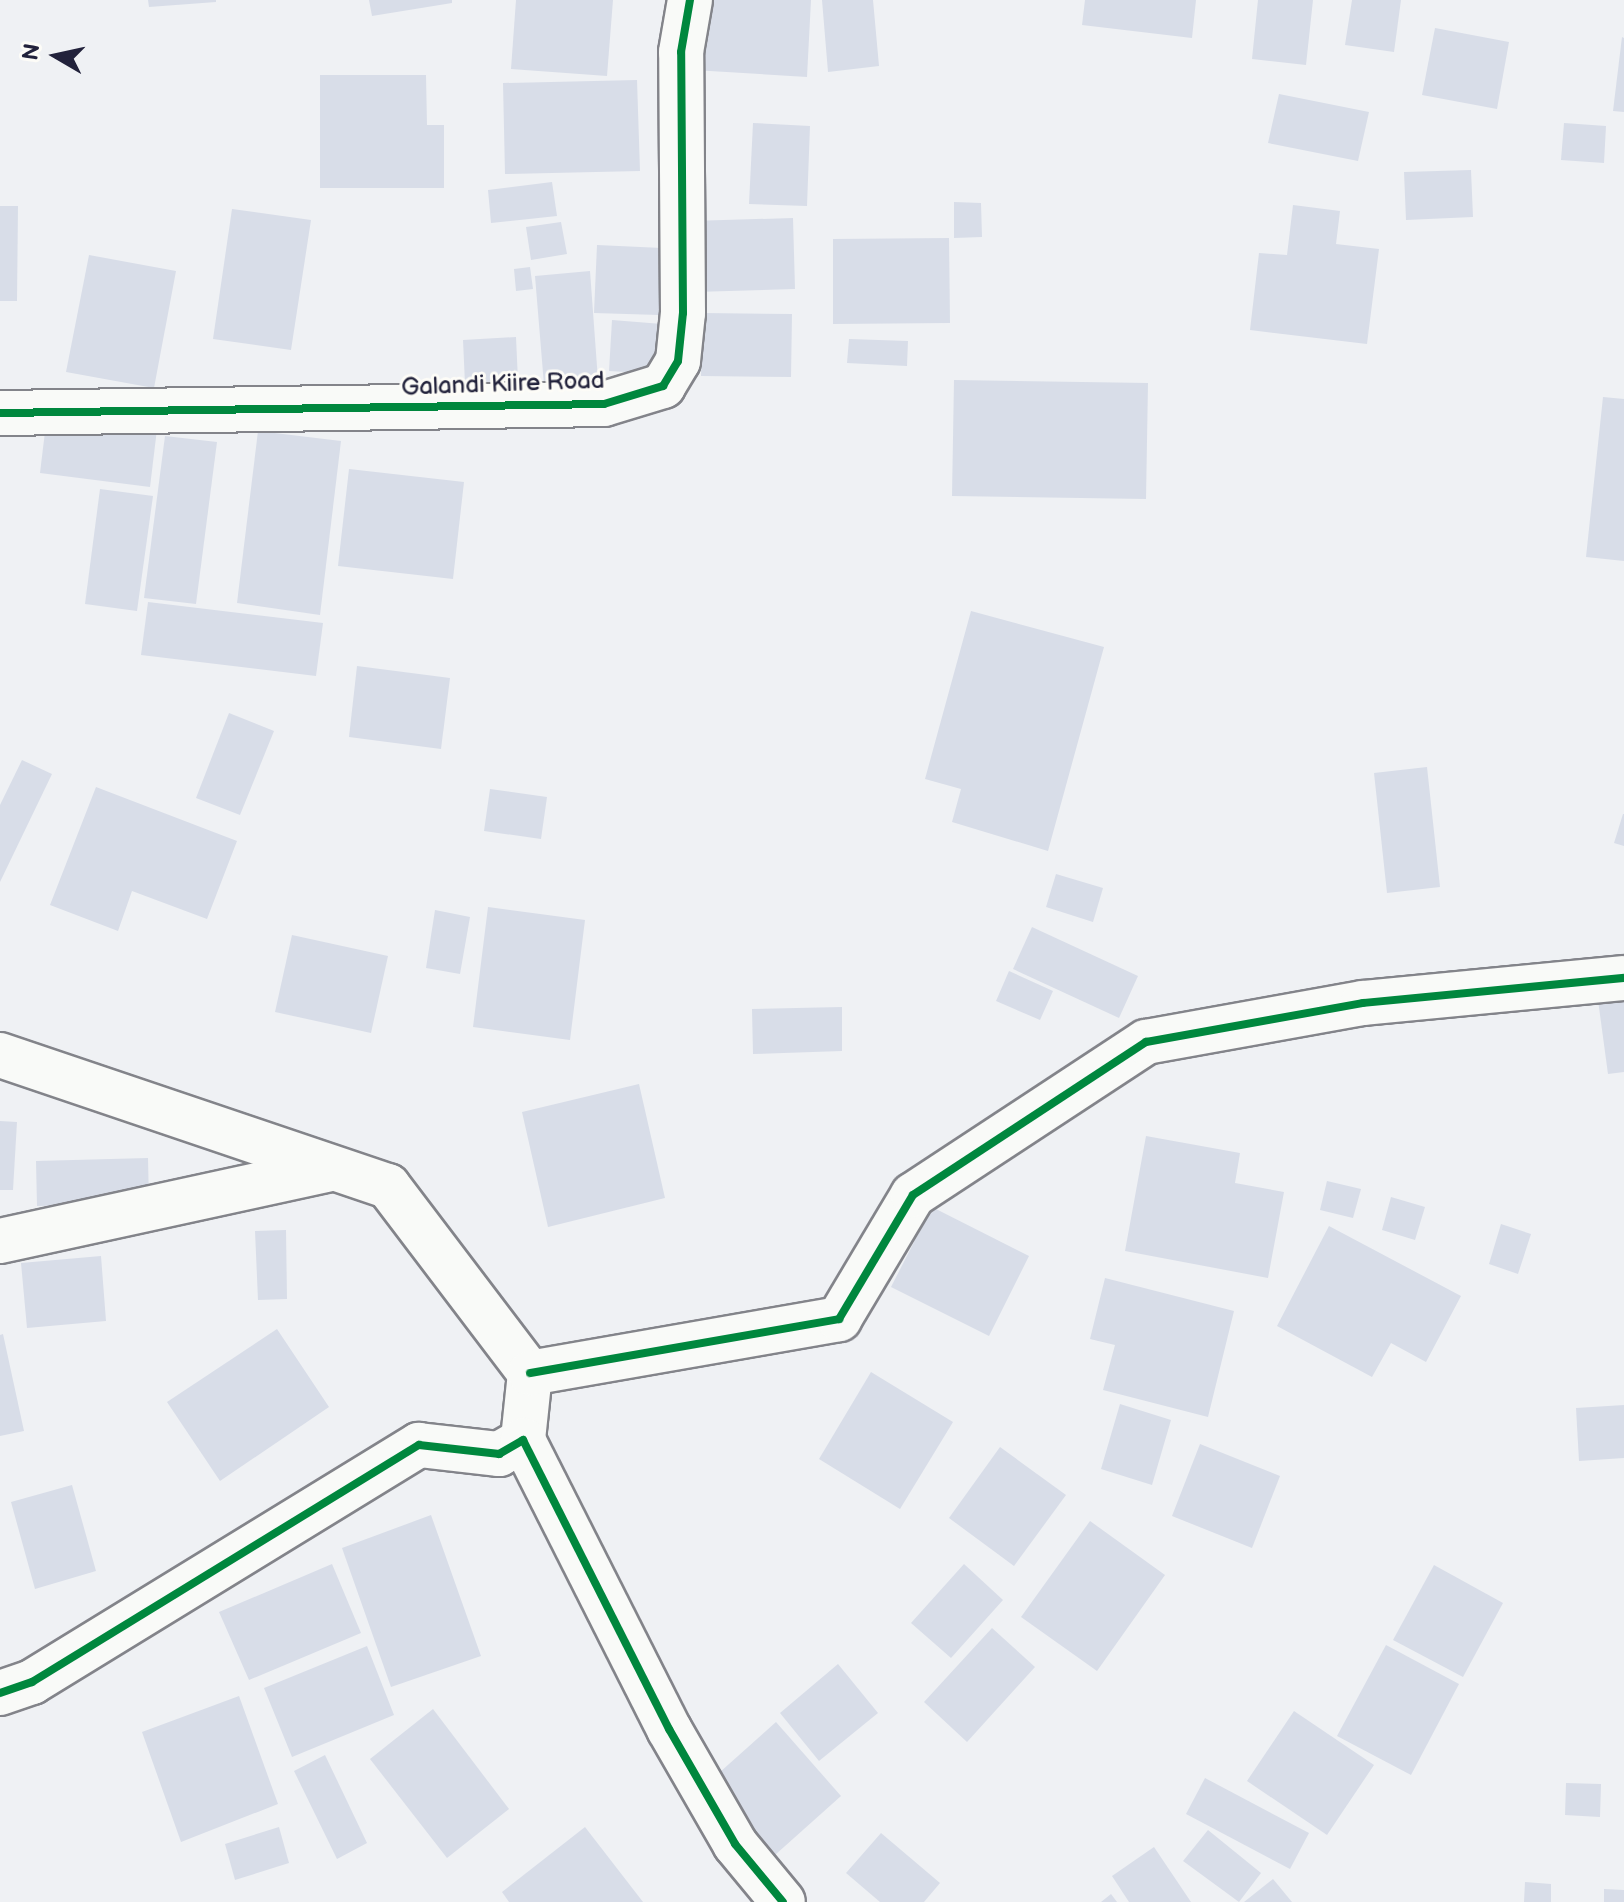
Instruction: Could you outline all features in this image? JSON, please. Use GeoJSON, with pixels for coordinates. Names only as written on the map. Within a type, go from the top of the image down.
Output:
{"type":"FeatureCollection","features":[{"type":"Feature","properties":{"kind":"street","name":"Galandi Kiire Road"},"geometry":{"type":"LineString","coordinates":[[0,413],[604,404],[663,386],[678,361],[683,313],[681,52],[690,0]]}},
{"type":"Feature","properties":{"kind":"street"},"geometry":{"type":"LineString","coordinates":[[530,1373],[839,1319],[913,1195],[1146,1042],[1363,1003],[1624,978]]}},
{"type":"Feature","properties":{"kind":"street"},"geometry":{"type":"LineString","coordinates":[[0,1055],[327,1170],[388,1186],[530,1373],[523,1440],[677,1741],[735,1844],[783,1902]]}},
{"type":"Feature","properties":{"kind":"street"},"geometry":{"type":"LineString","coordinates":[[0,1241],[327,1170]]}},
{"type":"Feature","properties":{"kind":"street"},"geometry":{"type":"LineString","coordinates":[[0,1693],[32,1682],[419,1445],[499,1454],[523,1440]]}},
{"type":"Feature","properties":{"kind":"building"},"geometry":{"type":"Polygon","coordinates":[[[148,0],[216,0],[216,2],[149,7],[148,0]]]}},
{"type":"Feature","properties":{"kind":"building"},"geometry":{"type":"Polygon","coordinates":[[[369,0],[452,0],[452,3],[372,16],[369,0]]]}},
{"type":"Feature","properties":{"kind":"building"},"geometry":{"type":"Polygon","coordinates":[[[516,0],[613,0],[607,76],[511,69],[516,0]]]}},
{"type":"Feature","properties":{"kind":"building"},"geometry":{"type":"Polygon","coordinates":[[[697,0],[811,0],[807,77],[693,70],[697,0]]]}},
{"type":"Feature","properties":{"kind":"building"},"geometry":{"type":"Polygon","coordinates":[[[822,0],[873,0],[879,66],[828,72],[822,0]]]}},
{"type":"Feature","properties":{"kind":"building"},"geometry":{"type":"Polygon","coordinates":[[[1085,0],[1196,0],[1192,38],[1082,25],[1085,0]]]}},
{"type":"Feature","properties":{"kind":"building"},"geometry":{"type":"Polygon","coordinates":[[[1258,0],[1313,0],[1306,65],[1252,59],[1258,0]]]}},
{"type":"Feature","properties":{"kind":"building"},"geometry":{"type":"Polygon","coordinates":[[[1352,0],[1401,0],[1394,52],[1345,45],[1352,0]]]}},
{"type":"Feature","properties":{"kind":"building"},"geometry":{"type":"Polygon","coordinates":[[[1435,28],[1509,42],[1497,109],[1422,95],[1435,28]]]}},
{"type":"Feature","properties":{"kind":"building"},"geometry":{"type":"Polygon","coordinates":[[[1624,38],[1624,112],[1613,111],[1624,38]]]}},
{"type":"Feature","properties":{"kind":"building"},"geometry":{"type":"Polygon","coordinates":[[[320,75],[426,75],[427,125],[444,125],[444,188],[320,188],[320,75]]]}},
{"type":"Feature","properties":{"kind":"building"},"geometry":{"type":"Polygon","coordinates":[[[637,80],[640,171],[505,174],[503,83],[637,80]]]}},
{"type":"Feature","properties":{"kind":"building"},"geometry":{"type":"Polygon","coordinates":[[[1279,94],[1369,112],[1358,161],[1268,143],[1279,94]]]}},
{"type":"Feature","properties":{"kind":"building"},"geometry":{"type":"Polygon","coordinates":[[[753,123],[810,126],[807,206],[749,204],[753,123]]]}},
{"type":"Feature","properties":{"kind":"building"},"geometry":{"type":"Polygon","coordinates":[[[1564,123],[1606,126],[1604,163],[1561,160],[1564,123]]]}},
{"type":"Feature","properties":{"kind":"building"},"geometry":{"type":"Polygon","coordinates":[[[1471,170],[1473,217],[1406,220],[1404,172],[1471,170]]]}},
{"type":"Feature","properties":{"kind":"building"},"geometry":{"type":"Polygon","coordinates":[[[552,182],[557,216],[491,223],[488,190],[552,182]]]}},
{"type":"Feature","properties":{"kind":"building"},"geometry":{"type":"Polygon","coordinates":[[[954,202],[981,203],[982,237],[954,238],[954,202]]]}},
{"type":"Feature","properties":{"kind":"building"},"geometry":{"type":"Polygon","coordinates":[[[1293,205],[1340,211],[1336,244],[1379,249],[1367,344],[1250,330],[1259,253],[1287,255],[1293,205]]]}},
{"type":"Feature","properties":{"kind":"building"},"geometry":{"type":"Polygon","coordinates":[[[0,206],[18,206],[17,301],[0,301],[0,206]]]}},
{"type":"Feature","properties":{"kind":"building"},"geometry":{"type":"Polygon","coordinates":[[[232,209],[311,220],[291,350],[213,339],[232,209]]]}},
{"type":"Feature","properties":{"kind":"building"},"geometry":{"type":"Polygon","coordinates":[[[793,218],[795,289],[694,292],[691,221],[793,218]]]}},
{"type":"Feature","properties":{"kind":"building"},"geometry":{"type":"Polygon","coordinates":[[[561,222],[567,254],[531,260],[526,227],[561,222]]]}},
{"type":"Feature","properties":{"kind":"building"},"geometry":{"type":"Polygon","coordinates":[[[949,238],[950,323],[833,324],[833,239],[949,238]]]}},
{"type":"Feature","properties":{"kind":"building"},"geometry":{"type":"Polygon","coordinates":[[[597,245],[662,248],[659,315],[594,313],[597,245]]]}},
{"type":"Feature","properties":{"kind":"building"},"geometry":{"type":"Polygon","coordinates":[[[89,255],[176,271],[154,388],[66,372],[89,255]]]}},
{"type":"Feature","properties":{"kind":"building"},"geometry":{"type":"Polygon","coordinates":[[[530,267],[533,289],[516,291],[514,269],[530,267]]]}},
{"type":"Feature","properties":{"kind":"building"},"geometry":{"type":"Polygon","coordinates":[[[590,271],[598,380],[544,385],[535,276],[590,271]]]}},
{"type":"Feature","properties":{"kind":"building"},"geometry":{"type":"Polygon","coordinates":[[[702,313],[792,314],[791,377],[701,376],[702,313]]]}},
{"type":"Feature","properties":{"kind":"building"},"geometry":{"type":"Polygon","coordinates":[[[612,320],[662,324],[659,374],[609,371],[612,320]]]}},
{"type":"Feature","properties":{"kind":"building"},"geometry":{"type":"Polygon","coordinates":[[[516,337],[518,381],[465,384],[463,340],[516,337]]]}},
{"type":"Feature","properties":{"kind":"building"},"geometry":{"type":"Polygon","coordinates":[[[849,339],[908,341],[907,366],[847,363],[849,339]]]}},
{"type":"Feature","properties":{"kind":"building"},"geometry":{"type":"Polygon","coordinates":[[[954,380],[1148,383],[1146,499],[952,496],[954,380]]]}},
{"type":"Feature","properties":{"kind":"building"},"geometry":{"type":"Polygon","coordinates":[[[1603,397],[1624,399],[1624,561],[1586,557],[1603,397]]]}},
{"type":"Feature","properties":{"kind":"building"},"geometry":{"type":"Polygon","coordinates":[[[47,415],[157,429],[150,487],[40,473],[47,415]]]}},
{"type":"Feature","properties":{"kind":"building"},"geometry":{"type":"Polygon","coordinates":[[[258,431],[341,441],[320,615],[237,603],[258,431]]]}},
{"type":"Feature","properties":{"kind":"building"},"geometry":{"type":"Polygon","coordinates":[[[165,436],[217,442],[196,604],[144,598],[165,436]]]}},
{"type":"Feature","properties":{"kind":"building"},"geometry":{"type":"Polygon","coordinates":[[[349,469],[464,482],[453,579],[338,566],[349,469]]]}},
{"type":"Feature","properties":{"kind":"building"},"geometry":{"type":"Polygon","coordinates":[[[100,489],[153,496],[137,611],[85,604],[100,489]]]}},
{"type":"Feature","properties":{"kind":"building"},"geometry":{"type":"Polygon","coordinates":[[[148,602],[323,623],[316,676],[141,655],[148,602]]]}},
{"type":"Feature","properties":{"kind":"building"},"geometry":{"type":"Polygon","coordinates":[[[971,611],[1104,647],[1048,851],[952,822],[961,789],[925,779],[971,611]]]}},
{"type":"Feature","properties":{"kind":"building"},"geometry":{"type":"Polygon","coordinates":[[[357,666],[450,678],[441,749],[349,737],[357,666]]]}},
{"type":"Feature","properties":{"kind":"building"},"geometry":{"type":"Polygon","coordinates":[[[229,713],[274,731],[240,815],[196,798],[229,713]]]}},
{"type":"Feature","properties":{"kind":"building"},"geometry":{"type":"Polygon","coordinates":[[[22,760],[52,774],[0,882],[0,805],[22,760]]]}},
{"type":"Feature","properties":{"kind":"building"},"geometry":{"type":"Polygon","coordinates":[[[1427,767],[1440,887],[1387,893],[1374,773],[1427,767]]]}},
{"type":"Feature","properties":{"kind":"building"},"geometry":{"type":"Polygon","coordinates":[[[96,787],[237,841],[207,919],[132,891],[118,931],[50,905],[96,787]]]}},
{"type":"Feature","properties":{"kind":"building"},"geometry":{"type":"Polygon","coordinates":[[[490,789],[547,797],[541,839],[484,831],[490,789]]]}},
{"type":"Feature","properties":{"kind":"building"},"geometry":{"type":"Polygon","coordinates":[[[1624,814],[1624,846],[1614,843],[1624,814]]]}},
{"type":"Feature","properties":{"kind":"building"},"geometry":{"type":"Polygon","coordinates":[[[1056,874],[1103,888],[1093,922],[1046,907],[1056,874]]]}},
{"type":"Feature","properties":{"kind":"building"},"geometry":{"type":"Polygon","coordinates":[[[488,907],[585,920],[570,1040],[473,1027],[488,907]]]}},
{"type":"Feature","properties":{"kind":"building"},"geometry":{"type":"Polygon","coordinates":[[[435,910],[470,917],[460,974],[426,968],[435,910]]]}},
{"type":"Feature","properties":{"kind":"building"},"geometry":{"type":"Polygon","coordinates":[[[1032,927],[1138,976],[1119,1018],[1013,969],[1032,927]]]}},
{"type":"Feature","properties":{"kind":"building"},"geometry":{"type":"Polygon","coordinates":[[[292,935],[388,956],[371,1033],[275,1012],[292,935]]]}},
{"type":"Feature","properties":{"kind":"building"},"geometry":{"type":"Polygon","coordinates":[[[1009,971],[1053,991],[1040,1020],[996,1001],[1009,971]]]}},
{"type":"Feature","properties":{"kind":"building"},"geometry":{"type":"Polygon","coordinates":[[[1624,996],[1624,1072],[1608,1074],[1598,1000],[1624,996]]]}},
{"type":"Feature","properties":{"kind":"building"},"geometry":{"type":"Polygon","coordinates":[[[842,1007],[842,1051],[753,1054],[752,1009],[842,1007]]]}},
{"type":"Feature","properties":{"kind":"building"},"geometry":{"type":"Polygon","coordinates":[[[639,1084],[665,1198],[548,1227],[522,1112],[639,1084]]]}},
{"type":"Feature","properties":{"kind":"building"},"geometry":{"type":"Polygon","coordinates":[[[0,1121],[17,1122],[13,1190],[0,1190],[0,1121]]]}},
{"type":"Feature","properties":{"kind":"building"},"geometry":{"type":"Polygon","coordinates":[[[1146,1136],[1240,1153],[1235,1183],[1284,1192],[1268,1278],[1125,1251],[1146,1136]]]}},
{"type":"Feature","properties":{"kind":"building"},"geometry":{"type":"Polygon","coordinates":[[[148,1158],[149,1203],[37,1206],[36,1161],[148,1158]]]}},
{"type":"Feature","properties":{"kind":"building"},"geometry":{"type":"Polygon","coordinates":[[[1327,1181],[1361,1189],[1353,1218],[1320,1210],[1327,1181]]]}},
{"type":"Feature","properties":{"kind":"building"},"geometry":{"type":"Polygon","coordinates":[[[1391,1197],[1425,1207],[1415,1240],[1382,1230],[1391,1197]]]}},
{"type":"Feature","properties":{"kind":"building"},"geometry":{"type":"Polygon","coordinates":[[[932,1207],[1029,1256],[989,1336],[891,1287],[932,1207]]]}},
{"type":"Feature","properties":{"kind":"building"},"geometry":{"type":"Polygon","coordinates":[[[1501,1224],[1531,1234],[1518,1274],[1489,1264],[1501,1224]]]}},
{"type":"Feature","properties":{"kind":"building"},"geometry":{"type":"Polygon","coordinates":[[[1329,1226],[1461,1296],[1426,1362],[1391,1343],[1372,1377],[1277,1326],[1329,1226]]]}},
{"type":"Feature","properties":{"kind":"building"},"geometry":{"type":"Polygon","coordinates":[[[286,1230],[287,1299],[258,1300],[255,1231],[286,1230]]]}},
{"type":"Feature","properties":{"kind":"building"},"geometry":{"type":"Polygon","coordinates":[[[101,1256],[106,1321],[27,1328],[21,1263],[101,1256]]]}},
{"type":"Feature","properties":{"kind":"building"},"geometry":{"type":"Polygon","coordinates":[[[1105,1278],[1234,1311],[1208,1417],[1103,1390],[1115,1345],[1090,1339],[1105,1278]]]}},
{"type":"Feature","properties":{"kind":"building"},"geometry":{"type":"Polygon","coordinates":[[[277,1329],[329,1407],[220,1481],[167,1402],[277,1329]]]}},
{"type":"Feature","properties":{"kind":"building"},"geometry":{"type":"Polygon","coordinates":[[[3,1334],[24,1431],[0,1436],[0,1335],[3,1334]]]}},
{"type":"Feature","properties":{"kind":"building"},"geometry":{"type":"Polygon","coordinates":[[[871,1372],[953,1422],[900,1509],[819,1459],[871,1372]]]}},
{"type":"Feature","properties":{"kind":"building"},"geometry":{"type":"Polygon","coordinates":[[[1120,1404],[1171,1420],[1152,1485],[1101,1469],[1120,1404]]]}},
{"type":"Feature","properties":{"kind":"building"},"geometry":{"type":"Polygon","coordinates":[[[1624,1405],[1624,1458],[1579,1461],[1576,1408],[1624,1405]]]}},
{"type":"Feature","properties":{"kind":"building"},"geometry":{"type":"Polygon","coordinates":[[[1200,1444],[1280,1476],[1252,1548],[1172,1516],[1200,1444]]]}},
{"type":"Feature","properties":{"kind":"building"},"geometry":{"type":"Polygon","coordinates":[[[1000,1447],[1066,1495],[1014,1566],[949,1518],[1000,1447]]]}},
{"type":"Feature","properties":{"kind":"building"},"geometry":{"type":"Polygon","coordinates":[[[72,1485],[96,1571],[35,1589],[11,1502],[72,1485]]]}},
{"type":"Feature","properties":{"kind":"building"},"geometry":{"type":"Polygon","coordinates":[[[431,1515],[481,1656],[391,1687],[342,1548],[431,1515]]]}},
{"type":"Feature","properties":{"kind":"building"},"geometry":{"type":"Polygon","coordinates":[[[1090,1521],[1165,1575],[1097,1671],[1021,1617],[1090,1521]]]}},
{"type":"Feature","properties":{"kind":"building"},"geometry":{"type":"Polygon","coordinates":[[[332,1564],[361,1633],[249,1680],[219,1612],[332,1564]]]}},
{"type":"Feature","properties":{"kind":"building"},"geometry":{"type":"Polygon","coordinates":[[[964,1564],[1003,1600],[951,1658],[911,1623],[964,1564]]]}},
{"type":"Feature","properties":{"kind":"building"},"geometry":{"type":"Polygon","coordinates":[[[1434,1565],[1503,1603],[1463,1677],[1393,1640],[1434,1565]]]}},
{"type":"Feature","properties":{"kind":"building"},"geometry":{"type":"Polygon","coordinates":[[[992,1628],[1035,1667],[967,1742],[924,1702],[992,1628]]]}},
{"type":"Feature","properties":{"kind":"building"},"geometry":{"type":"Polygon","coordinates":[[[1386,1645],[1459,1684],[1411,1775],[1337,1736],[1386,1645]]]}},
{"type":"Feature","properties":{"kind":"building"},"geometry":{"type":"Polygon","coordinates":[[[367,1646],[394,1715],[292,1757],[264,1688],[367,1646]]]}},
{"type":"Feature","properties":{"kind":"building"},"geometry":{"type":"Polygon","coordinates":[[[838,1664],[878,1713],[819,1761],[780,1713],[838,1664]]]}},
{"type":"Feature","properties":{"kind":"building"},"geometry":{"type":"Polygon","coordinates":[[[239,1696],[278,1804],[181,1842],[142,1732],[239,1696]]]}},
{"type":"Feature","properties":{"kind":"building"},"geometry":{"type":"Polygon","coordinates":[[[433,1709],[509,1809],[447,1858],[370,1759],[433,1709]]]}},
{"type":"Feature","properties":{"kind":"building"},"geometry":{"type":"Polygon","coordinates":[[[1294,1711],[1374,1765],[1327,1835],[1247,1781],[1294,1711]]]}},
{"type":"Feature","properties":{"kind":"building"},"geometry":{"type":"Polygon","coordinates":[[[776,1722],[841,1796],[775,1855],[710,1781],[776,1722]]]}},
{"type":"Feature","properties":{"kind":"building"},"geometry":{"type":"Polygon","coordinates":[[[325,1755],[367,1843],[337,1859],[294,1771],[325,1755]]]}},
{"type":"Feature","properties":{"kind":"building"},"geometry":{"type":"Polygon","coordinates":[[[1205,1778],[1309,1833],[1290,1869],[1186,1814],[1205,1778]]]}},
{"type":"Feature","properties":{"kind":"building"},"geometry":{"type":"Polygon","coordinates":[[[1566,1783],[1601,1784],[1600,1817],[1565,1815],[1566,1783]]]}},
{"type":"Feature","properties":{"kind":"building"},"geometry":{"type":"Polygon","coordinates":[[[279,1827],[289,1863],[235,1880],[225,1844],[279,1827]]]}},
{"type":"Feature","properties":{"kind":"building"},"geometry":{"type":"Polygon","coordinates":[[[585,1827],[643,1902],[509,1902],[502,1892],[585,1827]]]}},
{"type":"Feature","properties":{"kind":"building"},"geometry":{"type":"Polygon","coordinates":[[[1208,1830],[1261,1873],[1239,1902],[1183,1861],[1208,1830]]]}},
{"type":"Feature","properties":{"kind":"building"},"geometry":{"type":"Polygon","coordinates":[[[881,1833],[940,1883],[924,1902],[880,1902],[846,1873],[881,1833]]]}},
{"type":"Feature","properties":{"kind":"building"},"geometry":{"type":"Polygon","coordinates":[[[1154,1847],[1191,1902],[1129,1902],[1112,1876],[1154,1847]]]}},
{"type":"Feature","properties":{"kind":"building"},"geometry":{"type":"Polygon","coordinates":[[[1273,1879],[1292,1902],[1244,1902],[1273,1879]]]}},
{"type":"Feature","properties":{"kind":"building"},"geometry":{"type":"Polygon","coordinates":[[[1525,1882],[1551,1884],[1551,1902],[1524,1902],[1525,1882]]]}},
{"type":"Feature","properties":{"kind":"building"},"geometry":{"type":"Polygon","coordinates":[[[1604,1889],[1624,1890],[1624,1902],[1604,1902],[1604,1889]]]}},
{"type":"Feature","properties":{"kind":"building"},"geometry":{"type":"Polygon","coordinates":[[[1111,1894],[1117,1902],[1101,1902],[1111,1894]]]}},
{"type":"Feature","properties":{"kind":"cycle path"},"geometry":{"type":"LineString","coordinates":[[0,413],[604,404],[663,386],[678,361],[683,313],[681,52],[690,0]]}},
{"type":"Feature","properties":{"kind":"cycle path"},"geometry":{"type":"LineString","coordinates":[[530,1373],[839,1319],[913,1195],[1146,1042],[1363,1003],[1624,978]]}},
{"type":"Feature","properties":{"kind":"cycle path"},"geometry":{"type":"LineString","coordinates":[[0,1693],[32,1682],[419,1445],[499,1454],[523,1440],[669,1729],[735,1844],[783,1902]]}}]}
